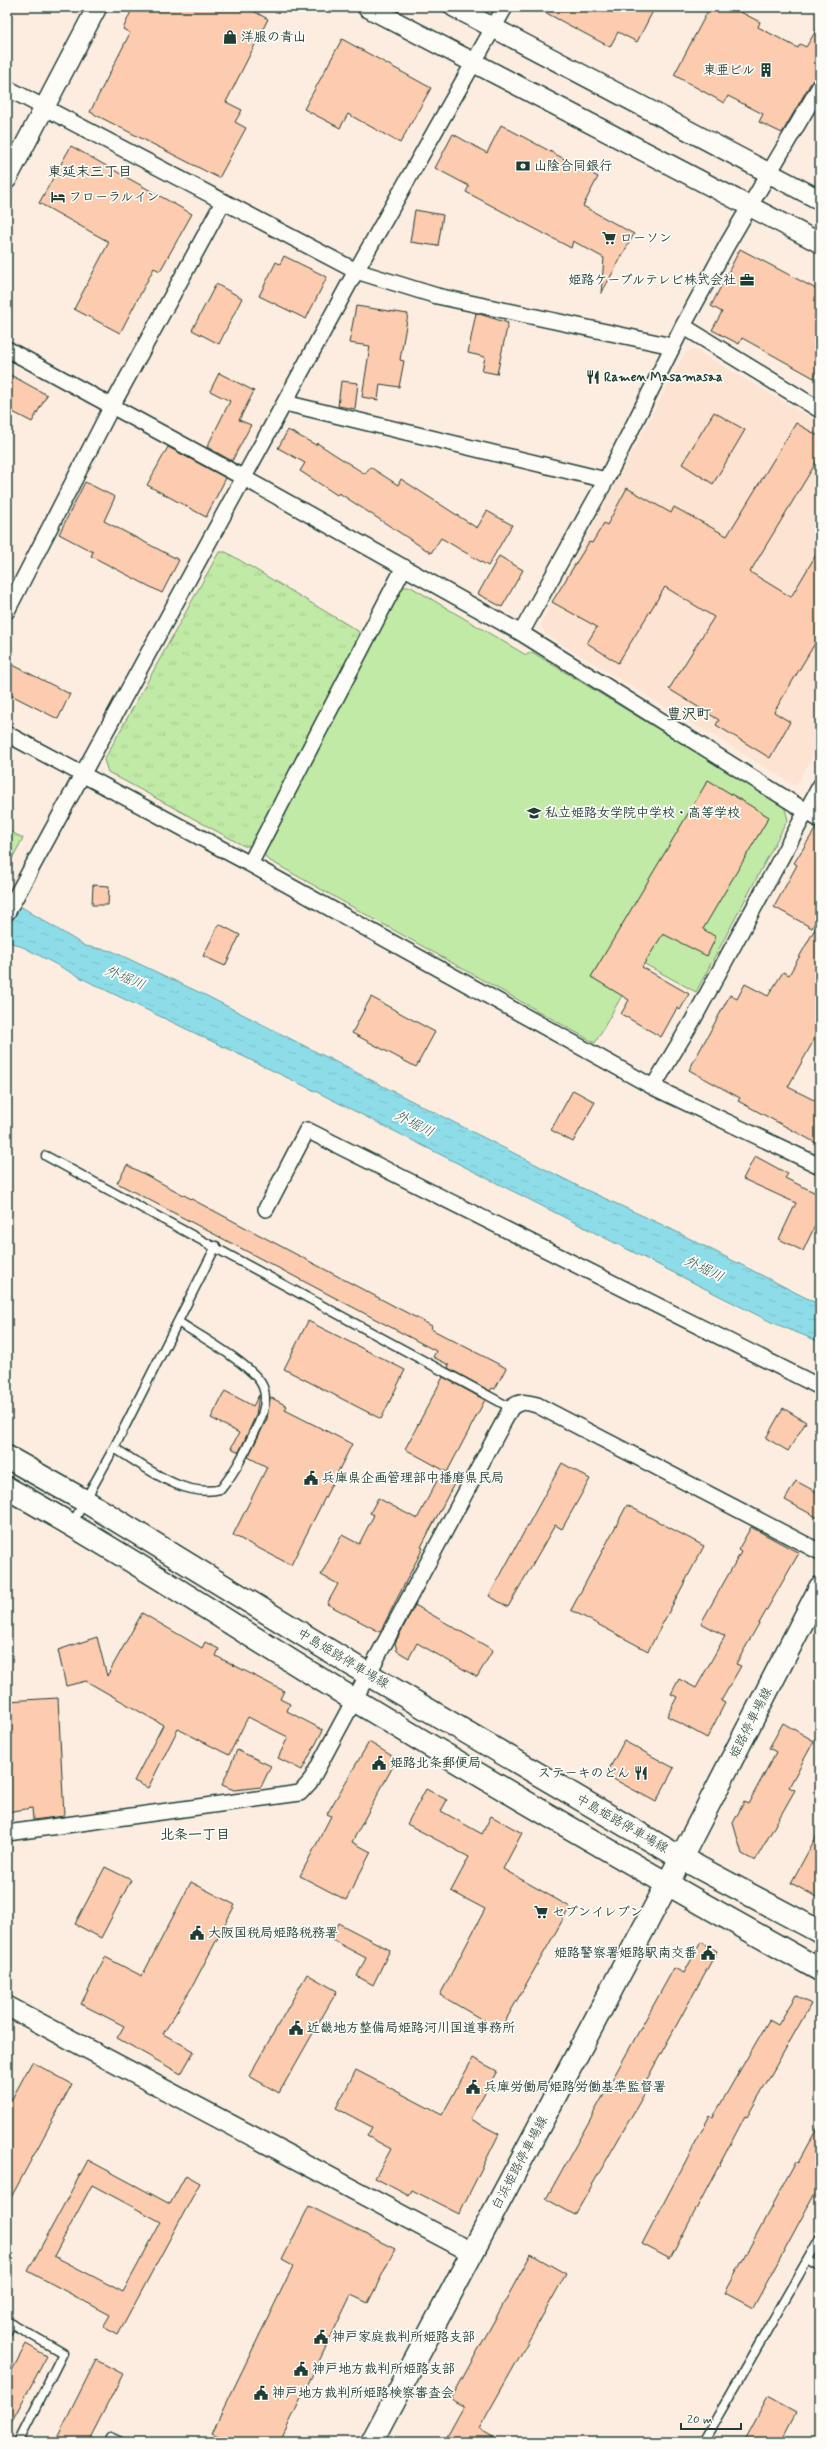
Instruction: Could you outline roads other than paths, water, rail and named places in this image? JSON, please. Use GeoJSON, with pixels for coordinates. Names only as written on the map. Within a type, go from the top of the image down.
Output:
{"type":"FeatureCollection","features":[{"type":"Feature","properties":{"kind":"main road","name":"中島姫路停車場線"},"geometry":{"type":"LineString","coordinates":[[7,1457],[85,1501],[369,1675],[681,1858]]}},
{"type":"Feature","properties":{"kind":"main road"},"geometry":{"type":"LineString","coordinates":[[7,1488],[72,1524],[355,1700],[667,1884],[820,1970]]}},
{"type":"Feature","properties":{"kind":"main road","name":"姫路停車場線"},"geometry":{"type":"LineString","coordinates":[[667,1884],[820,1588]]}},
{"type":"Feature","properties":{"kind":"main road"},"geometry":{"type":"LineString","coordinates":[[681,1858],[820,1932]]}},
{"type":"Feature","properties":{"kind":"main road","name":"白浜姫路停車場線"},"geometry":{"type":"LineString","coordinates":[[372,2442],[473,2254],[667,1884]]}},
{"type":"Feature","properties":{"kind":"street"},"geometry":{"type":"LineString","coordinates":[[7,179],[97,7]]}},
{"type":"Feature","properties":{"kind":"street"},"geometry":{"type":"LineString","coordinates":[[367,7],[820,243]]}},
{"type":"Feature","properties":{"kind":"street"},"geometry":{"type":"LineString","coordinates":[[454,7],[820,200]]}},
{"type":"Feature","properties":{"kind":"street"},"geometry":{"type":"LineString","coordinates":[[7,913],[81,774],[356,271],[505,7]]}},
{"type":"Feature","properties":{"kind":"street"},"geometry":{"type":"LineString","coordinates":[[520,633],[606,480],[672,346],[727,245],[751,207],[769,173],[820,86]]}},
{"type":"Feature","properties":{"kind":"street"},"geometry":{"type":"LineString","coordinates":[[7,88],[356,271],[437,296],[672,346]]}},
{"type":"Feature","properties":{"kind":"street"},"geometry":{"type":"LineString","coordinates":[[7,612],[112,406],[223,202]]}},
{"type":"Feature","properties":{"kind":"street"},"geometry":{"type":"LineString","coordinates":[[683,326],[820,410]]}},
{"type":"Feature","properties":{"kind":"street"},"geometry":{"type":"LineString","coordinates":[[7,349],[244,478],[520,633],[820,820]]}},
{"type":"Feature","properties":{"kind":"street"},"geometry":{"type":"LineString","coordinates":[[285,403],[606,480]]}},
{"type":"Feature","properties":{"kind":"street"},"geometry":{"type":"LineString","coordinates":[[250,864],[404,567]]}},
{"type":"Feature","properties":{"kind":"street"},"geometry":{"type":"LineString","coordinates":[[7,734],[250,864],[653,1087],[820,1166]]}},
{"type":"Feature","properties":{"kind":"street"},"geometry":{"type":"LineString","coordinates":[[653,1087],[693,1020],[820,786]]}},
{"type":"Feature","properties":{"kind":"street"},"geometry":{"type":"LineString","coordinates":[[266,1209],[307,1130],[820,1387]]}},
{"type":"Feature","properties":{"kind":"street"},"geometry":{"type":"LineString","coordinates":[[7,1833],[300,1793],[310,1782],[369,1675],[511,1408],[518,1403],[525,1402],[537,1405],[820,1552]]}},
{"type":"Feature","properties":{"kind":"street"},"geometry":{"type":"LineString","coordinates":[[7,2006],[473,2254]]}},
{"type":"Feature","properties":{"kind":"lane"},"geometry":{"type":"LineString","coordinates":[[46,1156],[216,1246],[511,1408]]}},
{"type":"Feature","properties":{"kind":"lane"},"geometry":{"type":"LineString","coordinates":[[72,1524],[114,1448],[216,1246]]}},
{"type":"Feature","properties":{"kind":"lane"},"geometry":{"type":"LineString","coordinates":[[114,1448],[180,1486],[195,1491],[209,1492],[221,1488],[246,1450],[261,1419],[266,1400],[263,1386],[249,1369],[178,1322]]}},
{"type":"Feature","properties":{"kind":"lane"},"geometry":{"type":"LineString","coordinates":[[703,2442],[820,2238]]}},
{"type":"Feature","properties":{"kind":"lane"},"geometry":{"type":"LineString","coordinates":[[808,2260],[820,2267]]}},
{"type":"Feature","properties":{"kind":"lane"},"geometry":{"type":"LineString","coordinates":[[7,2332],[9,2322],[63,2353],[18,2442]]}},
{"type":"Feature","properties":{"kind":"lane"},"geometry":{"type":"LineString","coordinates":[[108,2442],[110,2436],[121,2442]]}},
{"type":"Feature","properties":{"kind":"water","name":"外堀川"},"geometry":{"type":"Polygon","coordinates":[[[7,898],[85,946],[112,951],[207,996],[580,1187],[667,1227],[820,1305],[820,1342],[771,1322],[317,1092],[93,984],[25,948],[7,941],[7,898]]]}},
{"type":"Feature","properties":{"kind":"place","name":"洋服の青山"},"geometry":{"type":"Point","coordinates":[230,37]}},
{"type":"Feature","properties":{"kind":"place","name":"東亜ビル"},"geometry":{"type":"Point","coordinates":[766,70]}},
{"type":"Feature","properties":{"kind":"place","name":"山陰合同銀行"},"geometry":{"type":"Point","coordinates":[523,166]}},
{"type":"Feature","properties":{"kind":"place","name":"フローラルイン"},"geometry":{"type":"Point","coordinates":[58,197]}},
{"type":"Feature","properties":{"kind":"place","name":"ローソン"},"geometry":{"type":"Point","coordinates":[609,238]}},
{"type":"Feature","properties":{"kind":"place","name":"姫路ケーブルテレビ株式会社"},"geometry":{"type":"Point","coordinates":[747,280]}},
{"type":"Feature","properties":{"kind":"place","name":"Ramen Masamasaa"},"geometry":{"type":"Point","coordinates":[593,377]}},
{"type":"Feature","properties":{"kind":"place","name":"私立姫路女学院中学校・高等学校"},"geometry":{"type":"Point","coordinates":[534,813]}},
{"type":"Feature","properties":{"kind":"place","name":"兵庫県企画管理部中播磨県民局"},"geometry":{"type":"Point","coordinates":[311,1478]}},
{"type":"Feature","properties":{"kind":"place","name":"姫路北条郵便局"},"geometry":{"type":"Point","coordinates":[379,1763]}},
{"type":"Feature","properties":{"kind":"place","name":"ステーキのどん"},"geometry":{"type":"Point","coordinates":[641,1773]}},
{"type":"Feature","properties":{"kind":"place","name":"セブンイレブン"},"geometry":{"type":"Point","coordinates":[541,1912]}},
{"type":"Feature","properties":{"kind":"place","name":"大阪国税局姫路税務署"},"geometry":{"type":"Point","coordinates":[197,1933]}},
{"type":"Feature","properties":{"kind":"place","name":"姫路警察署姫路駅南交番"},"geometry":{"type":"Point","coordinates":[708,1953]}},
{"type":"Feature","properties":{"kind":"place","name":"近畿地方整備局姫路河川国道事務所"},"geometry":{"type":"Point","coordinates":[296,2028]}},
{"type":"Feature","properties":{"kind":"place","name":"兵庫労働局姫路労働基準監督署"},"geometry":{"type":"Point","coordinates":[473,2087]}},
{"type":"Feature","properties":{"kind":"place","name":"神戸家庭裁判所姫路支部"},"geometry":{"type":"Point","coordinates":[321,2337]}},
{"type":"Feature","properties":{"kind":"place","name":"神戸地方裁判所姫路支部"},"geometry":{"type":"Point","coordinates":[301,2369]}},
{"type":"Feature","properties":{"kind":"place","name":"神戸地方裁判所姫路検察審査会"},"geometry":{"type":"Point","coordinates":[261,2393]}},
{"type":"Feature","properties":{"kind":"district","name":"東延末三丁目"},"geometry":{"type":"Point","coordinates":[90,172]}},
{"type":"Feature","properties":{"kind":"district","name":"豊沢町"},"geometry":{"type":"Point","coordinates":[689,715]}},
{"type":"Feature","properties":{"kind":"district","name":"北条一丁目"},"geometry":{"type":"Point","coordinates":[195,1835]}}]}
